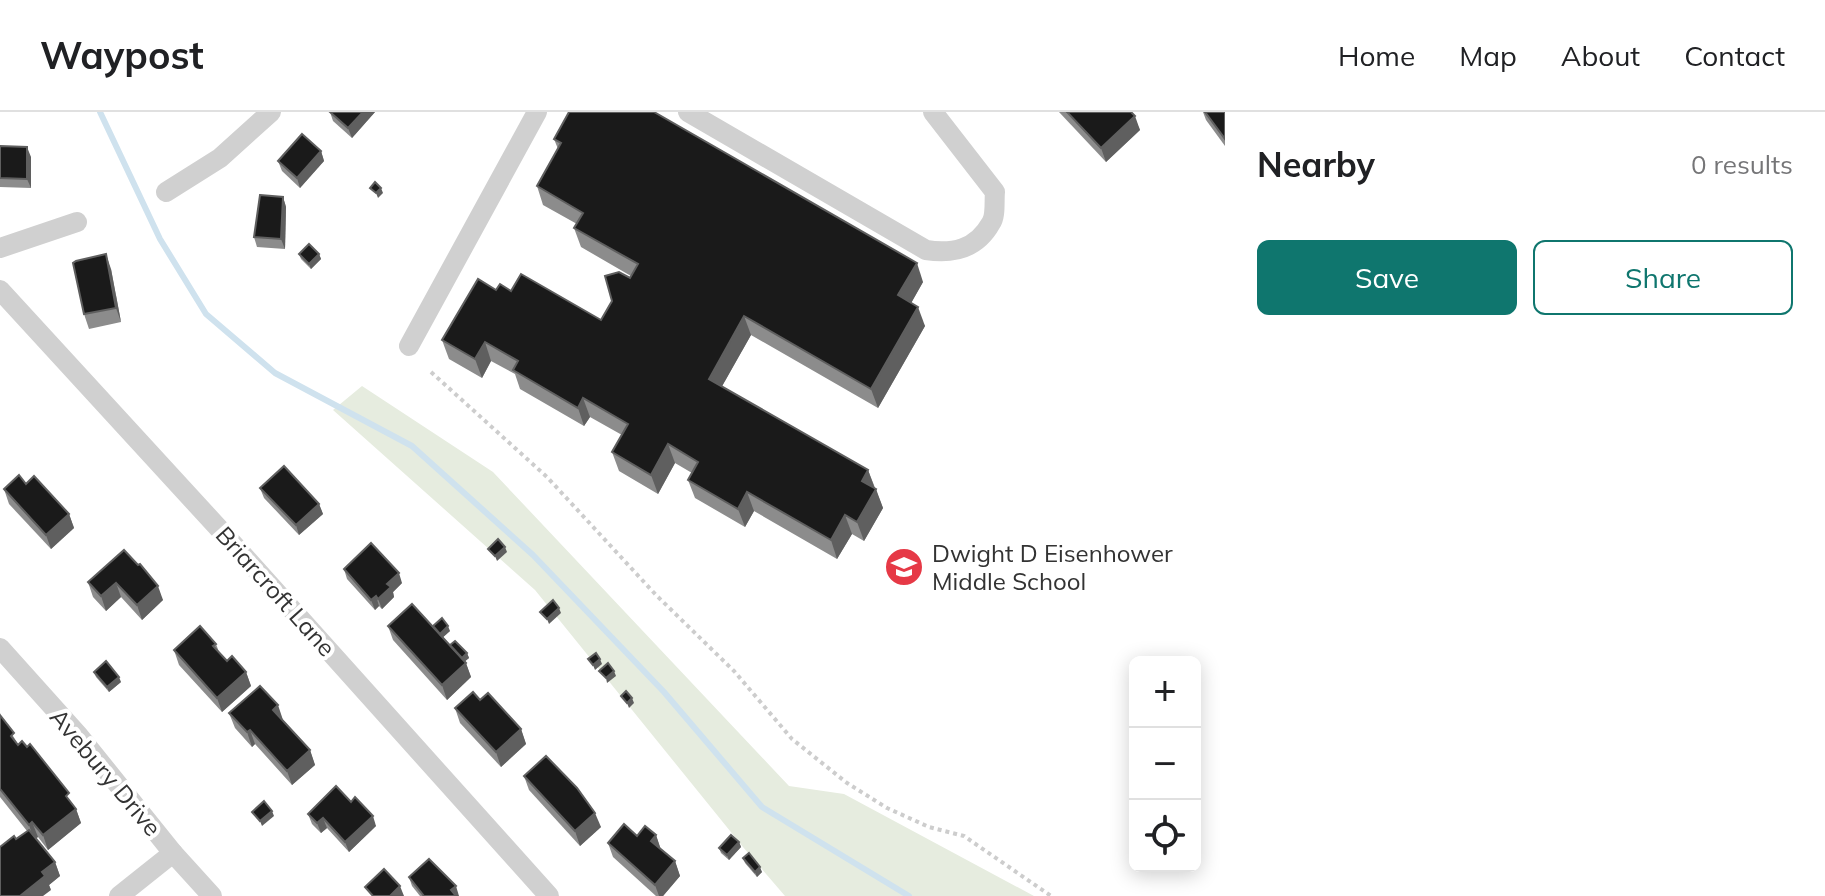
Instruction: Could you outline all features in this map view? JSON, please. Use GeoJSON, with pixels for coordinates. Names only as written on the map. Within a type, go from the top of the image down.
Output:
{"type":"FeatureCollection","features":[{"type":"Feature","properties":{"kind":"street"},"geometry":{"type":"LineString","coordinates":[[166,192],[220,158],[271,112]]}},
{"type":"Feature","properties":{"kind":"street"},"geometry":{"type":"LineString","coordinates":[[409,346],[537,112]]}},
{"type":"Feature","properties":{"kind":"street"},"geometry":{"type":"LineString","coordinates":[[688,112],[926,250],[949,254],[972,244],[992,222],[995,192],[933,112]]}},
{"type":"Feature","properties":{"kind":"street"},"geometry":{"type":"LineString","coordinates":[[0,248],[77,222]]}},
{"type":"Feature","properties":{"kind":"street","name":"Briarcroft Lane"},"geometry":{"type":"LineString","coordinates":[[0,290],[549,896]]}},
{"type":"Feature","properties":{"kind":"street","name":"Avebury Drive"},"geometry":{"type":"LineString","coordinates":[[0,648],[79,736],[173,853],[212,896]]}},
{"type":"Feature","properties":{"kind":"street"},"geometry":{"type":"LineString","coordinates":[[119,896],[173,853]]}},
{"type":"Feature","properties":{"kind":"path"},"geometry":{"type":"LineString","coordinates":[[431,372],[547,477],[656,595],[734,671],[792,739],[847,783],[887,808],[929,827],[964,836],[1051,896]]}},
{"type":"Feature","properties":{"kind":"shaded area"},"geometry":{"type":"Polygon","coordinates":[[[362,386],[493,472],[789,786],[844,794],[1034,896],[785,896],[535,590],[333,410],[362,386]]]}},
{"type":"Feature","properties":{"kind":"building"},"geometry":{"type":"Polygon","coordinates":[[[330,112],[363,112],[348,128],[330,112]]]}},
{"type":"Feature","properties":{"kind":"building"},"geometry":{"type":"Polygon","coordinates":[[[569,112],[654,112],[917,263],[898,295],[918,307],[871,389],[744,316],[709,379],[868,470],[862,481],[876,489],[857,522],[845,515],[831,540],[747,492],[738,509],[688,480],[698,462],[668,444],[651,475],[612,452],[628,424],[583,398],[578,408],[513,370],[518,361],[485,342],[475,359],[442,340],[478,279],[496,290],[500,284],[511,291],[521,274],[601,320],[612,301],[605,276],[619,272],[630,278],[638,264],[574,228],[583,213],[537,186],[561,143],[554,139],[569,112]]]}},
{"type":"Feature","properties":{"kind":"building"},"geometry":{"type":"Polygon","coordinates":[[[1067,112],[1131,112],[1135,116],[1101,148],[1067,112]]]}},
{"type":"Feature","properties":{"kind":"building"},"geometry":{"type":"Polygon","coordinates":[[[1205,112],[1225,112],[1225,139],[1205,112]]]}},
{"type":"Feature","properties":{"kind":"building"},"geometry":{"type":"Polygon","coordinates":[[[302,134],[321,151],[297,178],[278,161],[302,134]]]}},
{"type":"Feature","properties":{"kind":"building"},"geometry":{"type":"Polygon","coordinates":[[[0,146],[27,147],[27,179],[0,178],[0,146]]]}},
{"type":"Feature","properties":{"kind":"building"},"geometry":{"type":"Polygon","coordinates":[[[375,182],[381,188],[376,193],[370,188],[375,182]]]}},
{"type":"Feature","properties":{"kind":"building"},"geometry":{"type":"Polygon","coordinates":[[[260,195],[283,197],[281,239],[254,237],[260,195]]]}},
{"type":"Feature","properties":{"kind":"building"},"geometry":{"type":"Polygon","coordinates":[[[309,244],[319,254],[309,264],[299,254],[309,244]]]}},
{"type":"Feature","properties":{"kind":"building"},"geometry":{"type":"Polygon","coordinates":[[[106,254],[116,308],[84,314],[73,263],[106,254]]]}},
{"type":"Feature","properties":{"kind":"building"},"geometry":{"type":"Polygon","coordinates":[[[284,466],[319,504],[296,525],[260,488],[284,466]]]}},
{"type":"Feature","properties":{"kind":"building"},"geometry":{"type":"Polygon","coordinates":[[[19,475],[26,484],[34,476],[69,514],[46,535],[4,489],[19,475]]]}},
{"type":"Feature","properties":{"kind":"building"},"geometry":{"type":"Polygon","coordinates":[[[498,539],[505,547],[495,556],[488,549],[498,539]]]}},
{"type":"Feature","properties":{"kind":"building"},"geometry":{"type":"Polygon","coordinates":[[[371,543],[399,573],[387,584],[391,587],[378,599],[376,596],[371,600],[344,569],[371,543]]]}},
{"type":"Feature","properties":{"kind":"building"},"geometry":{"type":"Polygon","coordinates":[[[124,550],[158,586],[137,605],[116,583],[101,596],[88,582],[124,550]]]}},
{"type":"Feature","properties":{"kind":"building"},"geometry":{"type":"Polygon","coordinates":[[[553,600],[559,608],[547,619],[540,612],[553,600]]]}},
{"type":"Feature","properties":{"kind":"building"},"geometry":{"type":"Polygon","coordinates":[[[412,604],[466,663],[442,685],[388,626],[412,604]]]}},
{"type":"Feature","properties":{"kind":"building"},"geometry":{"type":"Polygon","coordinates":[[[442,618],[448,626],[440,634],[433,626],[442,618]]]}},
{"type":"Feature","properties":{"kind":"building"},"geometry":{"type":"Polygon","coordinates":[[[200,626],[227,661],[232,656],[246,672],[217,698],[174,650],[200,626]]]}},
{"type":"Feature","properties":{"kind":"building"},"geometry":{"type":"Polygon","coordinates":[[[455,641],[467,653],[462,658],[450,645],[455,641]]]}},
{"type":"Feature","properties":{"kind":"building"},"geometry":{"type":"Polygon","coordinates":[[[596,653],[600,659],[593,665],[588,659],[596,653]]]}},
{"type":"Feature","properties":{"kind":"building"},"geometry":{"type":"Polygon","coordinates":[[[106,661],[119,677],[107,687],[94,672],[106,661]]]}},
{"type":"Feature","properties":{"kind":"building"},"geometry":{"type":"Polygon","coordinates":[[[608,663],[614,671],[606,678],[599,671],[608,663]]]}},
{"type":"Feature","properties":{"kind":"building"},"geometry":{"type":"Polygon","coordinates":[[[260,686],[278,705],[273,710],[310,750],[287,771],[250,730],[247,732],[229,713],[260,686]]]}},
{"type":"Feature","properties":{"kind":"building"},"geometry":{"type":"Polygon","coordinates":[[[626,691],[632,698],[627,703],[621,696],[626,691]]]}},
{"type":"Feature","properties":{"kind":"building"},"geometry":{"type":"Polygon","coordinates":[[[473,692],[480,700],[488,693],[521,729],[496,752],[455,708],[473,692]]]}},
{"type":"Feature","properties":{"kind":"building"},"geometry":{"type":"Polygon","coordinates":[[[0,715],[14,733],[11,736],[18,745],[22,741],[27,747],[30,744],[69,793],[66,796],[76,809],[43,835],[32,822],[29,825],[0,789],[0,715]]]}},
{"type":"Feature","properties":{"kind":"building"},"geometry":{"type":"Polygon","coordinates":[[[546,756],[577,788],[595,813],[575,831],[524,776],[546,756]]]}},
{"type":"Feature","properties":{"kind":"building"},"geometry":{"type":"Polygon","coordinates":[[[336,786],[351,802],[355,797],[373,816],[345,842],[323,818],[317,823],[308,814],[336,786]]]}},
{"type":"Feature","properties":{"kind":"building"},"geometry":{"type":"Polygon","coordinates":[[[264,801],[272,811],[260,821],[252,812],[264,801]]]}},
{"type":"Feature","properties":{"kind":"building"},"geometry":{"type":"Polygon","coordinates":[[[624,824],[637,836],[645,826],[656,835],[651,841],[675,861],[655,885],[608,843],[624,824]]]}},
{"type":"Feature","properties":{"kind":"building"},"geometry":{"type":"Polygon","coordinates":[[[29,830],[55,862],[42,872],[45,876],[20,896],[0,896],[0,847],[14,836],[16,839],[29,830]]]}},
{"type":"Feature","properties":{"kind":"building"},"geometry":{"type":"Polygon","coordinates":[[[731,835],[739,842],[727,855],[719,848],[731,835]]]}},
{"type":"Feature","properties":{"kind":"building"},"geometry":{"type":"Polygon","coordinates":[[[749,853],[760,867],[755,872],[743,858],[749,853]]]}},
{"type":"Feature","properties":{"kind":"building"},"geometry":{"type":"Polygon","coordinates":[[[429,859],[456,886],[451,890],[456,896],[424,896],[409,877],[429,859]]]}},
{"type":"Feature","properties":{"kind":"building"},"geometry":{"type":"Polygon","coordinates":[[[384,869],[400,886],[390,896],[373,896],[365,887],[384,869]]]}},
{"type":"Feature","properties":{"kind":"waterway"},"geometry":{"type":"LineString","coordinates":[[100,112],[160,239],[206,314],[275,373],[412,446],[533,555],[664,692],[762,807],[909,896]]}},
{"type":"Feature","properties":{"kind":"place","name":"Dwight D Eisenhower Middle School"},"geometry":{"type":"Point","coordinates":[904,567]}}]}
